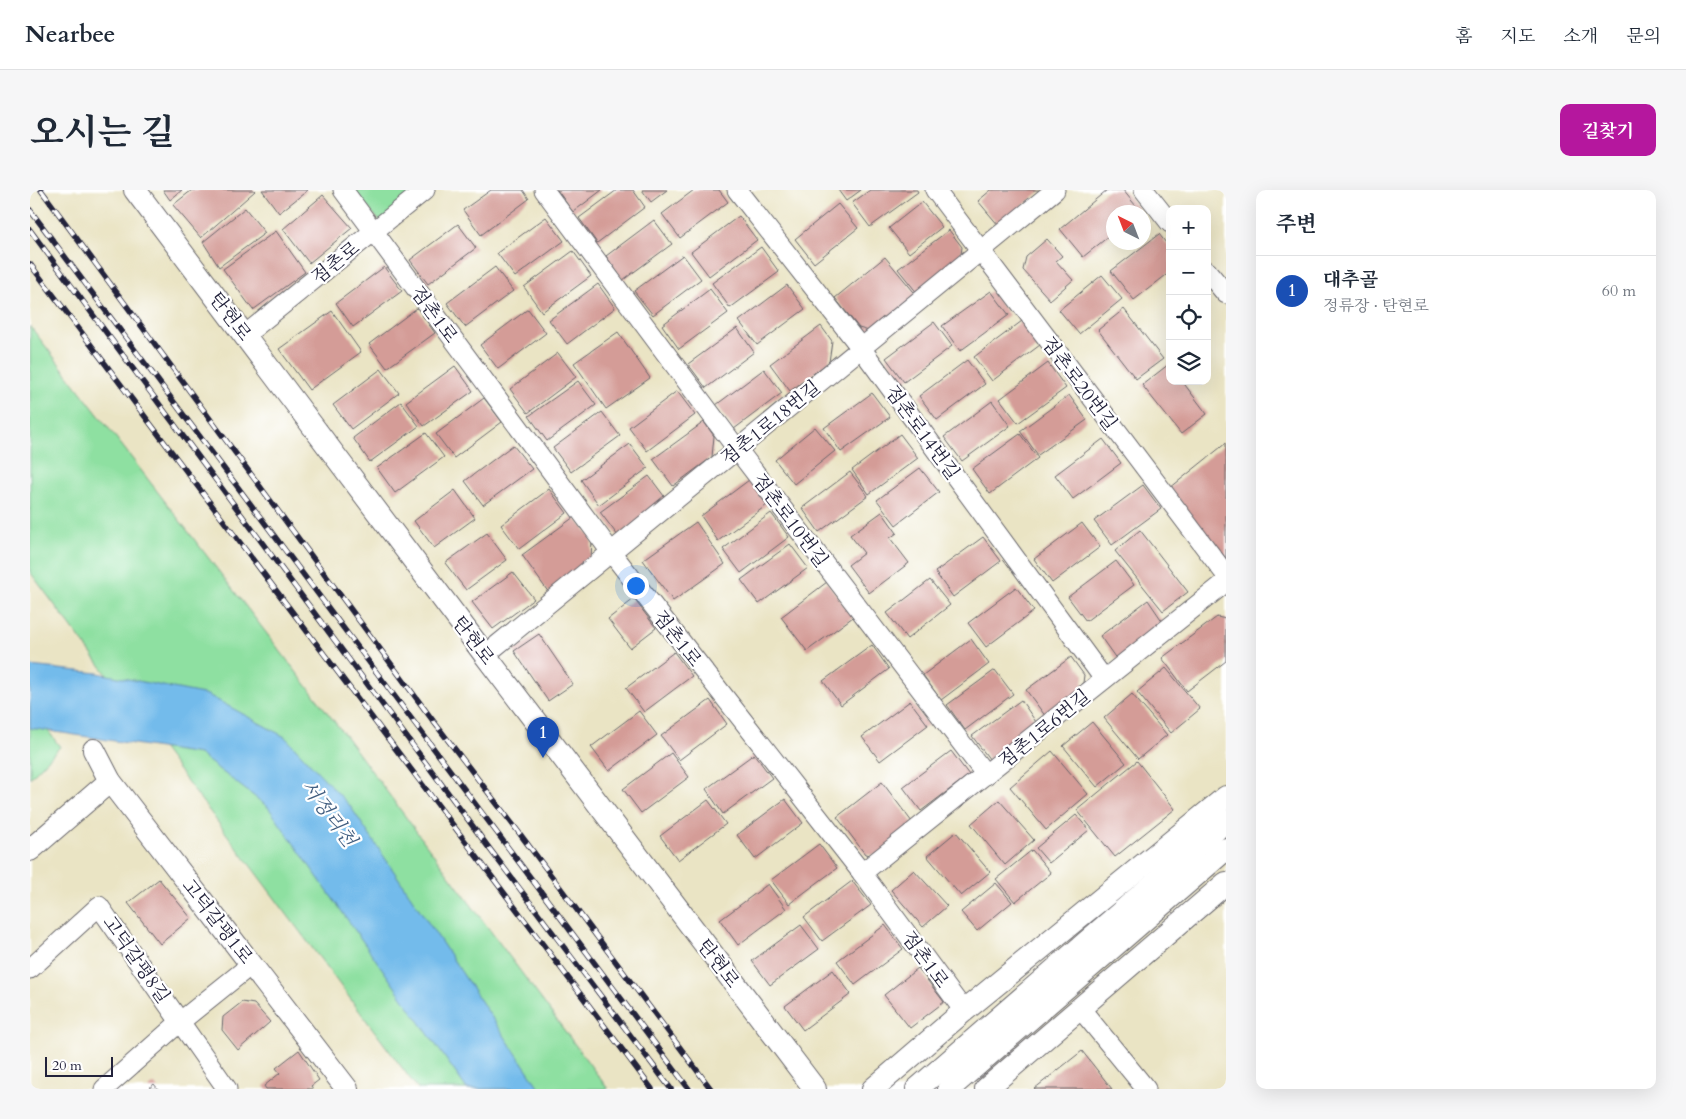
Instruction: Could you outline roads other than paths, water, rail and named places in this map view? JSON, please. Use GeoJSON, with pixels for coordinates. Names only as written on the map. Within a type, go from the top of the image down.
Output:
{"type":"FeatureCollection","features":[{"type":"Feature","properties":{"kind":"street","name":"탄현로"},"geometry":{"type":"LineString","coordinates":[[135,190],[815,1089]]}},
{"type":"Feature","properties":{"kind":"street","name":"점촌1로"},"geometry":{"type":"LineString","coordinates":[[343,190],[611,552],[862,873],[964,1011]]}},
{"type":"Feature","properties":{"kind":"street","name":"점촌로"},"geometry":{"type":"LineString","coordinates":[[245,335],[426,190]]}},
{"type":"Feature","properties":{"kind":"street","name":"점촌로10번길"},"geometry":{"type":"LineString","coordinates":[[544,190],[737,449],[986,775]]}},
{"type":"Feature","properties":{"kind":"street","name":"점촌로14번길"},"geometry":{"type":"LineString","coordinates":[[737,190],[861,348],[1104,679]]}},
{"type":"Feature","properties":{"kind":"street","name":"점촌로20번길"},"geometry":{"type":"LineString","coordinates":[[935,190],[1226,575]]}},
{"type":"Feature","properties":{"kind":"street","name":"점촌1로18번길"},"geometry":{"type":"LineString","coordinates":[[485,655],[1055,190]]}},
{"type":"Feature","properties":{"kind":"street"},"geometry":{"type":"LineString","coordinates":[[1144,190],[1166,218]]}},
{"type":"Feature","properties":{"kind":"street"},"geometry":{"type":"LineString","coordinates":[[1211,275],[1226,294]]}},
{"type":"Feature","properties":{"kind":"street","name":"점촌1로6번길"},"geometry":{"type":"LineString","coordinates":[[862,873],[1226,582]]}},
{"type":"Feature","properties":{"kind":"street","name":"고덕갈평1로"},"geometry":{"type":"LineString","coordinates":[[94,750],[110,781],[347,1089]]}},
{"type":"Feature","properties":{"kind":"street"},"geometry":{"type":"LineString","coordinates":[[30,850],[110,781]]}},
{"type":"Feature","properties":{"kind":"street"},"geometry":{"type":"LineString","coordinates":[[873,1089],[964,1011],[1226,797]]}},
{"type":"Feature","properties":{"kind":"street"},"geometry":{"type":"LineString","coordinates":[[917,1089],[1226,821]]}},
{"type":"Feature","properties":{"kind":"street"},"geometry":{"type":"LineString","coordinates":[[949,1089],[1226,849]]}},
{"type":"Feature","properties":{"kind":"street"},"geometry":{"type":"LineString","coordinates":[[986,1089],[1226,883]]}},
{"type":"Feature","properties":{"kind":"street","name":"고덕갈평8길"},"geometry":{"type":"LineString","coordinates":[[30,969],[99,906],[227,1089]]}},
{"type":"Feature","properties":{"kind":"street"},"geometry":{"type":"LineString","coordinates":[[104,1089],[181,1021],[252,964]]}},
{"type":"Feature","properties":{"kind":"street"},"geometry":{"type":"LineString","coordinates":[[1080,1008],[1146,1089]]}},
{"type":"Feature","properties":{"kind":"water","name":"서정리천"},"geometry":{"type":"Polygon","coordinates":[[[30,666],[98,673],[208,695],[285,737],[350,806],[540,1089],[467,1089],[268,807],[199,754],[30,728],[30,666]]]}},
{"type":"Feature","properties":{"kind":"railway"},"geometry":{"type":"LineString","coordinates":[[41,190],[434,722],[711,1089]]}},
{"type":"Feature","properties":{"kind":"railway"},"geometry":{"type":"LineString","coordinates":[[30,210],[689,1089]]}},
{"type":"Feature","properties":{"kind":"railway"},"geometry":{"type":"LineString","coordinates":[[30,230],[489,848],[671,1089]]}},
{"type":"Feature","properties":{"kind":"railway"},"geometry":{"type":"LineString","coordinates":[[30,264],[652,1089]]}},
{"type":"Feature","properties":{"kind":"place","name":"대추골"},"geometry":{"type":"Point","coordinates":[543,758]}}]}
